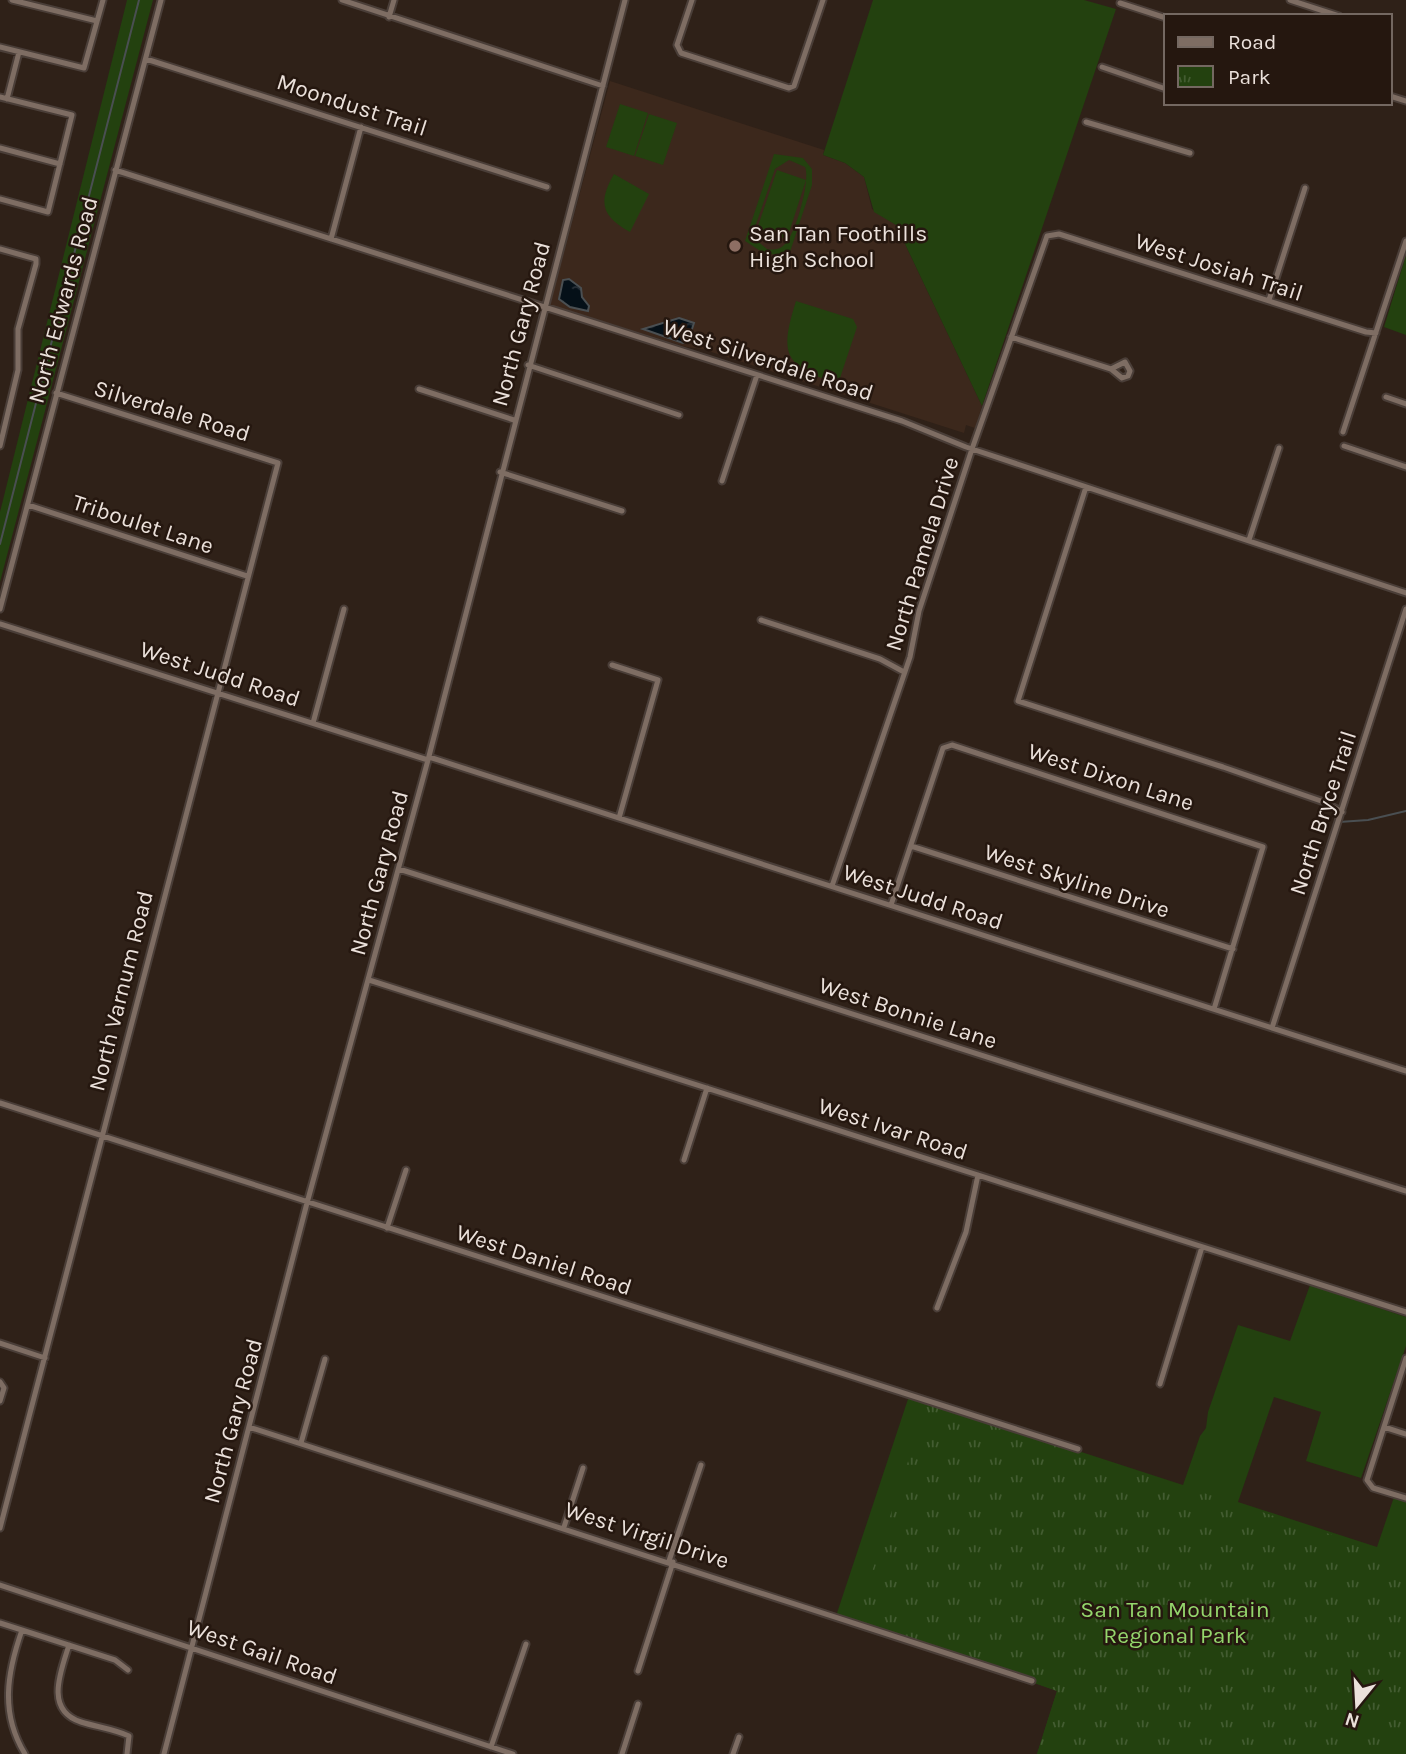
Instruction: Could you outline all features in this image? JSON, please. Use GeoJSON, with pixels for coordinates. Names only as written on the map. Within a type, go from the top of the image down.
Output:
{"type":"FeatureCollection","features":[{"type":"Feature","properties":{"kind":"street"},"geometry":{"type":"LineString","coordinates":[[12,0],[97,21]]}},
{"type":"Feature","properties":{"kind":"street"},"geometry":{"type":"LineString","coordinates":[[0,47],[83,68],[103,0]]}},
{"type":"Feature","properties":{"kind":"street","name":"North Edwards Road"},"geometry":{"type":"LineString","coordinates":[[0,609],[161,0]]}},
{"type":"Feature","properties":{"kind":"street"},"geometry":{"type":"LineString","coordinates":[[342,0],[603,86]]}},
{"type":"Feature","properties":{"kind":"street"},"geometry":{"type":"LineString","coordinates":[[389,17],[394,0]]}},
{"type":"Feature","properties":{"kind":"street","name":"North Gary Road"},"geometry":{"type":"LineString","coordinates":[[164,1754],[307,1203],[399,869],[500,472],[625,0]]}},
{"type":"Feature","properties":{"kind":"street"},"geometry":{"type":"LineString","coordinates":[[692,0],[677,45],[681,53],[789,88],[794,86],[822,0]]}},
{"type":"Feature","properties":{"kind":"street"},"geometry":{"type":"LineString","coordinates":[[1290,0],[1333,14]]}},
{"type":"Feature","properties":{"kind":"street"},"geometry":{"type":"LineString","coordinates":[[1120,3],[1164,17]]}},
{"type":"Feature","properties":{"kind":"street"},"geometry":{"type":"LineString","coordinates":[[7,99],[19,52]]}},
{"type":"Feature","properties":{"kind":"street","name":"Moondust Trail"},"geometry":{"type":"LineString","coordinates":[[146,59],[547,187]]}},
{"type":"Feature","properties":{"kind":"street"},"geometry":{"type":"LineString","coordinates":[[1102,67],[1164,88]]}},
{"type":"Feature","properties":{"kind":"street"},"geometry":{"type":"LineString","coordinates":[[0,97],[72,115],[48,212],[0,200]]}},
{"type":"Feature","properties":{"kind":"street"},"geometry":{"type":"LineString","coordinates":[[1086,122],[1190,153]]}},
{"type":"Feature","properties":{"kind":"street"},"geometry":{"type":"LineString","coordinates":[[331,239],[361,127]]}},
{"type":"Feature","properties":{"kind":"street"},"geometry":{"type":"LineString","coordinates":[[0,148],[60,164]]}},
{"type":"Feature","properties":{"kind":"street","name":"West Silverdale Road"},"geometry":{"type":"LineString","coordinates":[[115,170],[902,421],[972,449],[1406,593]]}},
{"type":"Feature","properties":{"kind":"street"},"geometry":{"type":"LineString","coordinates":[[1269,300],[1305,188]]}},
{"type":"Feature","properties":{"kind":"street","name":"West Josiah Trail"},"geometry":{"type":"LineString","coordinates":[[1051,234],[1059,234],[1366,332],[1376,332]]}},
{"type":"Feature","properties":{"kind":"street","name":"North Pamela Drive"},"geometry":{"type":"LineString","coordinates":[[832,886],[910,657],[919,611],[972,449],[1044,242],[1051,234]]}},
{"type":"Feature","properties":{"kind":"street"},"geometry":{"type":"LineString","coordinates":[[1343,432],[1406,241]]}},
{"type":"Feature","properties":{"kind":"street"},"geometry":{"type":"LineString","coordinates":[[0,249],[36,260],[18,330],[18,370],[0,446]]}},
{"type":"Feature","properties":{"kind":"street"},"geometry":{"type":"LineString","coordinates":[[1011,337],[1111,369]]}},
{"type":"Feature","properties":{"kind":"street"},"geometry":{"type":"LineString","coordinates":[[528,365],[679,415]]}},
{"type":"Feature","properties":{"kind":"street"},"geometry":{"type":"LineString","coordinates":[[722,481],[757,375]]}},
{"type":"Feature","properties":{"kind":"street"},"geometry":{"type":"LineString","coordinates":[[419,389],[514,420]]}},
{"type":"Feature","properties":{"kind":"street","name":"Silverdale Road"},"geometry":{"type":"LineString","coordinates":[[56,393],[278,463]]}},
{"type":"Feature","properties":{"kind":"street"},"geometry":{"type":"LineString","coordinates":[[1386,397],[1406,404]]}},
{"type":"Feature","properties":{"kind":"street"},"geometry":{"type":"LineString","coordinates":[[1344,446],[1406,467]]}},
{"type":"Feature","properties":{"kind":"street"},"geometry":{"type":"LineString","coordinates":[[1249,540],[1279,447]]}},
{"type":"Feature","properties":{"kind":"street","name":"North Varnum Road"},"geometry":{"type":"LineString","coordinates":[[0,1528],[216,691],[278,463]]}},
{"type":"Feature","properties":{"kind":"street"},"geometry":{"type":"LineString","coordinates":[[500,472],[622,511]]}},
{"type":"Feature","properties":{"kind":"street"},"geometry":{"type":"LineString","coordinates":[[1086,487],[1018,701],[1223,767],[1324,802],[1342,812]]}},
{"type":"Feature","properties":{"kind":"street","name":"Triboulet Lane"},"geometry":{"type":"LineString","coordinates":[[28,505],[247,576]]}},
{"type":"Feature","properties":{"kind":"street"},"geometry":{"type":"LineString","coordinates":[[313,723],[344,609]]}},
{"type":"Feature","properties":{"kind":"street","name":"North Bryce Trail"},"geometry":{"type":"LineString","coordinates":[[1272,1028],[1406,609]]}},
{"type":"Feature","properties":{"kind":"street"},"geometry":{"type":"LineString","coordinates":[[761,620],[880,659],[904,672]]}},
{"type":"Feature","properties":{"kind":"street","name":"West Judd Road"},"geometry":{"type":"LineString","coordinates":[[0,623],[619,818],[1406,1071]]}},
{"type":"Feature","properties":{"kind":"street"},"geometry":{"type":"LineString","coordinates":[[612,664],[658,680],[619,818]]}},
{"type":"Feature","properties":{"kind":"street","name":"West Dixon Lane"},"geometry":{"type":"LineString","coordinates":[[911,846],[946,746],[1036,771],[1263,847],[1233,949]]}},
{"type":"Feature","properties":{"kind":"street"},"geometry":{"type":"LineString","coordinates":[[891,905],[911,846]]}},
{"type":"Feature","properties":{"kind":"street","name":"West Skyline Drive"},"geometry":{"type":"LineString","coordinates":[[911,846],[1233,949]]}},
{"type":"Feature","properties":{"kind":"street","name":"West Bonnie Lane"},"geometry":{"type":"LineString","coordinates":[[399,869],[1406,1191]]}},
{"type":"Feature","properties":{"kind":"street"},"geometry":{"type":"LineString","coordinates":[[1214,1009],[1233,949]]}},
{"type":"Feature","properties":{"kind":"street","name":"West Ivar Road"},"geometry":{"type":"LineString","coordinates":[[369,979],[1406,1312]]}},
{"type":"Feature","properties":{"kind":"street"},"geometry":{"type":"LineString","coordinates":[[684,1160],[707,1088]]}},
{"type":"Feature","properties":{"kind":"street","name":"West Daniel Road"},"geometry":{"type":"LineString","coordinates":[[0,1103],[1077,1449]]}},
{"type":"Feature","properties":{"kind":"street"},"geometry":{"type":"LineString","coordinates":[[387,1228],[406,1170]]}},
{"type":"Feature","properties":{"kind":"street"},"geometry":{"type":"LineString","coordinates":[[937,1308],[965,1232],[978,1175]]}},
{"type":"Feature","properties":{"kind":"street"},"geometry":{"type":"LineString","coordinates":[[1160,1384],[1202,1247]]}},
{"type":"Feature","properties":{"kind":"street"},"geometry":{"type":"LineString","coordinates":[[0,1343],[44,1358]]}},
{"type":"Feature","properties":{"kind":"street"},"geometry":{"type":"LineString","coordinates":[[1406,1358],[1367,1480],[1369,1485],[1406,1499]]}},
{"type":"Feature","properties":{"kind":"street"},"geometry":{"type":"LineString","coordinates":[[301,1443],[325,1359]]}},
{"type":"Feature","properties":{"kind":"street"},"geometry":{"type":"LineString","coordinates":[[0,1401],[1,1383]]}},
{"type":"Feature","properties":{"kind":"street","name":"West Virgil Drive"},"geometry":{"type":"LineString","coordinates":[[249,1427],[1032,1681]]}},
{"type":"Feature","properties":{"kind":"street"},"geometry":{"type":"LineString","coordinates":[[1384,1427],[1406,1434]]}},
{"type":"Feature","properties":{"kind":"street"},"geometry":{"type":"LineString","coordinates":[[638,1671],[701,1465]]}},
{"type":"Feature","properties":{"kind":"street"},"geometry":{"type":"LineString","coordinates":[[564,1527],[583,1468]]}},
{"type":"Feature","properties":{"kind":"street","name":"West Gail Road"},"geometry":{"type":"LineString","coordinates":[[0,1585],[513,1754]]}},
{"type":"Feature","properties":{"kind":"street"},"geometry":{"type":"LineString","coordinates":[[0,1623],[115,1660],[128,1670]]}},
{"type":"Feature","properties":{"kind":"street"},"geometry":{"type":"LineString","coordinates":[[22,1630],[3,1693],[12,1729],[25,1754]]}},
{"type":"Feature","properties":{"kind":"street"},"geometry":{"type":"LineString","coordinates":[[491,1747],[526,1644]]}},
{"type":"Feature","properties":{"kind":"street"},"geometry":{"type":"LineString","coordinates":[[69,1645],[57,1685],[63,1710],[79,1722],[129,1736],[127,1754]]}},
{"type":"Feature","properties":{"kind":"street"},"geometry":{"type":"LineString","coordinates":[[622,1754],[638,1704]]}},
{"type":"Feature","properties":{"kind":"street"},"geometry":{"type":"LineString","coordinates":[[733,1754],[738,1737]]}},
{"type":"Feature","properties":{"kind":"shaded area","name":"San Tan Foothills High School"},"geometry":{"type":"Polygon","coordinates":[[[610,81],[824,150],[823,155],[845,163],[864,177],[872,209],[896,225],[982,406],[975,428],[966,425],[964,433],[702,349],[686,347],[550,305],[610,81]]]}},
{"type":"Feature","properties":{"kind":"green space"},"geometry":{"type":"Polygon","coordinates":[[[127,0],[153,0],[0,582],[0,512],[127,0]]]}},
{"type":"Feature","properties":{"kind":"green space"},"geometry":{"type":"Polygon","coordinates":[[[873,0],[1084,0],[1116,9],[982,406],[896,225],[874,212],[864,177],[845,163],[823,155],[873,0]]]}},
{"type":"Feature","properties":{"kind":"green space"},"geometry":{"type":"Polygon","coordinates":[[[620,104],[648,113],[634,156],[606,147],[620,104]]]}},
{"type":"Feature","properties":{"kind":"green space"},"geometry":{"type":"Polygon","coordinates":[[[649,114],[677,123],[663,165],[635,156],[649,114]]]}},
{"type":"Feature","properties":{"kind":"green space"},"geometry":{"type":"Polygon","coordinates":[[[774,154],[803,158],[812,169],[812,185],[789,255],[765,254],[745,241],[774,154]],[[789,160],[775,169],[755,227],[757,241],[767,249],[781,247],[788,241],[804,195],[805,167],[789,160]]]}},
{"type":"Feature","properties":{"kind":"green space"},"geometry":{"type":"Polygon","coordinates":[[[777,170],[806,180],[787,239],[757,229],[777,170]]]}},
{"type":"Feature","properties":{"kind":"green space"},"geometry":{"type":"Polygon","coordinates":[[[614,174],[649,194],[630,232],[613,220],[605,208],[604,200],[614,174]]]}},
{"type":"Feature","properties":{"kind":"green space"},"geometry":{"type":"Polygon","coordinates":[[[1406,255],[1406,335],[1384,327],[1406,255]]]}},
{"type":"Feature","properties":{"kind":"green space"},"geometry":{"type":"Polygon","coordinates":[[[796,301],[853,319],[857,327],[838,384],[806,371],[790,356],[788,334],[796,301]]]}},
{"type":"Feature","properties":{"kind":"green space","name":"San Tan Mountain Regional Park"},"geometry":{"type":"Polygon","coordinates":[[[1310,1285],[1406,1317],[1406,1346],[1361,1478],[1306,1461],[1321,1412],[1274,1397],[1238,1502],[1377,1547],[1394,1497],[1406,1500],[1406,1754],[1037,1754],[1057,1691],[1035,1683],[1036,1681],[839,1616],[837,1613],[909,1396],[1183,1485],[1200,1436],[1206,1428],[1208,1412],[1238,1325],[1290,1341],[1310,1285]]]}},
{"type":"Feature","properties":{"kind":"green space","name":"San Tan Mountain Regional Park"},"geometry":{"type":"Polygon","coordinates":[[[927,1403],[1406,1559],[1406,1754],[1037,1754],[1057,1691],[856,1621],[927,1403]]]}},
{"type":"Feature","properties":{"kind":"water"},"geometry":{"type":"Polygon","coordinates":[[[569,279],[581,288],[582,297],[589,306],[588,311],[570,307],[559,299],[563,280],[569,279]]]}},
{"type":"Feature","properties":{"kind":"water"},"geometry":{"type":"Polygon","coordinates":[[[679,318],[694,323],[688,341],[683,343],[643,329],[679,318]]]}},
{"type":"Feature","properties":{"kind":"waterway"},"geometry":{"type":"LineString","coordinates":[[0,544],[139,0]]}},
{"type":"Feature","properties":{"kind":"waterway"},"geometry":{"type":"LineString","coordinates":[[1339,822],[1368,820],[1406,811]]}},
{"type":"Feature","properties":{"kind":"place","name":"San Tan Foothills High School"},"geometry":{"type":"Point","coordinates":[735,246]}}]}
